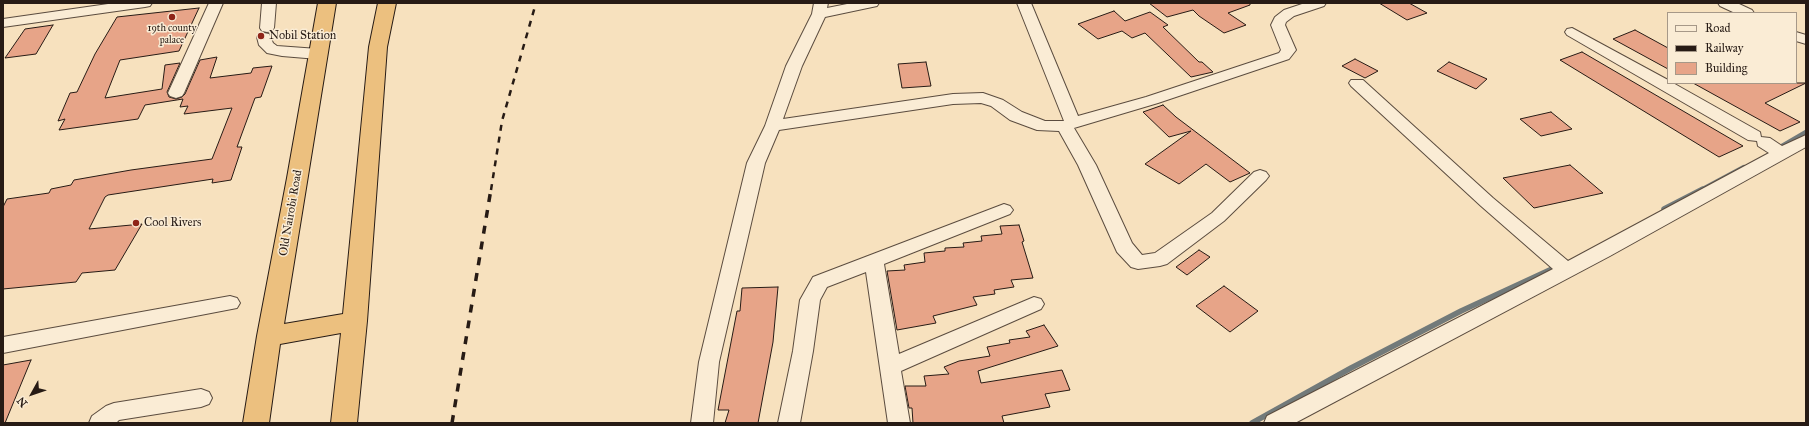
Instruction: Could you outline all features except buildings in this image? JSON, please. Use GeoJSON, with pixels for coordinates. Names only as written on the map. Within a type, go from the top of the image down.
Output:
{"type":"FeatureCollection","features":[{"type":"Feature","properties":{"kind":"highway","name":"Old Nairobi Road"},"geometry":{"type":"LineString","coordinates":[[256,423],[269,336],[298,178],[327,3]]}},
{"type":"Feature","properties":{"kind":"highway"},"geometry":{"type":"LineString","coordinates":[[344,423],[355,321],[378,46],[387,3]]}},
{"type":"Feature","properties":{"kind":"highway"},"geometry":{"type":"LineString","coordinates":[[269,336],[355,321]]}},
{"type":"Feature","properties":{"kind":"street"},"geometry":{"type":"LineString","coordinates":[[3,23],[145,3]]}},
{"type":"Feature","properties":{"kind":"street"},"geometry":{"type":"LineString","coordinates":[[176,93],[216,3]]}},
{"type":"Feature","properties":{"kind":"street"},"geometry":{"type":"LineString","coordinates":[[269,3],[265,33],[266,45],[272,50],[282,52],[318,54]]}},
{"type":"Feature","properties":{"kind":"street"},"geometry":{"type":"LineString","coordinates":[[702,423],[709,362],[738,245],[756,163],[773,126],[794,66],[820,8],[872,3]]}},
{"type":"Feature","properties":{"kind":"street"},"geometry":{"type":"LineString","coordinates":[[1024,3],[1068,124],[1124,247],[1138,262],[1160,259],[1218,217],[1260,176]]}},
{"type":"Feature","properties":{"kind":"street"},"geometry":{"type":"LineString","coordinates":[[773,126],[953,100],[983,98],[997,103],[1016,116],[1043,126],[1068,124],[1152,100],[1284,56],[1289,50],[1278,25],[1280,20],[1289,13],[1319,3]]}},
{"type":"Feature","properties":{"kind":"street"},"geometry":{"type":"LineString","coordinates":[[1725,3],[1745,12]]}},
{"type":"Feature","properties":{"kind":"street"},"geometry":{"type":"LineString","coordinates":[[1572,32],[1782,153]]}},
{"type":"Feature","properties":{"kind":"street"},"geometry":{"type":"LineString","coordinates":[[1358,83],[1487,202],[1566,270]]}},
{"type":"Feature","properties":{"kind":"street"},"geometry":{"type":"LineString","coordinates":[[1275,423],[1566,270],[1806,140]]}},
{"type":"Feature","properties":{"kind":"street"},"geometry":{"type":"LineString","coordinates":[[789,423],[803,351],[810,300],[820,282],[1004,210]]}},
{"type":"Feature","properties":{"kind":"street"},"geometry":{"type":"LineString","coordinates":[[874,261],[899,423]]}},
{"type":"Feature","properties":{"kind":"street"},"geometry":{"type":"LineString","coordinates":[[3,345],[230,303]]}},
{"type":"Feature","properties":{"kind":"street"},"geometry":{"type":"LineString","coordinates":[[890,367],[1034,304]]}},
{"type":"Feature","properties":{"kind":"street"},"geometry":{"type":"LineString","coordinates":[[100,423],[114,412],[202,398]]}},
{"type":"Feature","properties":{"kind":"waterway"},"geometry":{"type":"LineString","coordinates":[[1782,146],[1806,132]]}},
{"type":"Feature","properties":{"kind":"waterway"},"geometry":{"type":"LineString","coordinates":[[1701,190],[1744,167]]}},
{"type":"Feature","properties":{"kind":"waterway"},"geometry":{"type":"LineString","coordinates":[[1664,209],[1703,189]]}},
{"type":"Feature","properties":{"kind":"waterway"},"geometry":{"type":"LineString","coordinates":[[1252,423],[1351,368],[1461,311],[1554,268]]}},
{"type":"Feature","properties":{"kind":"railway"},"geometry":{"type":"LineString","coordinates":[[491,190],[502,121],[536,3]]}},
{"type":"Feature","properties":{"kind":"railway"},"geometry":{"type":"LineString","coordinates":[[452,423],[491,189]]}},
{"type":"Feature","properties":{"kind":"place","name":"19th county palace"},"geometry":{"type":"Point","coordinates":[172,17]}},
{"type":"Feature","properties":{"kind":"place","name":"Nobil Station"},"geometry":{"type":"Point","coordinates":[261,36]}},
{"type":"Feature","properties":{"kind":"place","name":"Cool Rivers"},"geometry":{"type":"Point","coordinates":[136,223]}}]}
